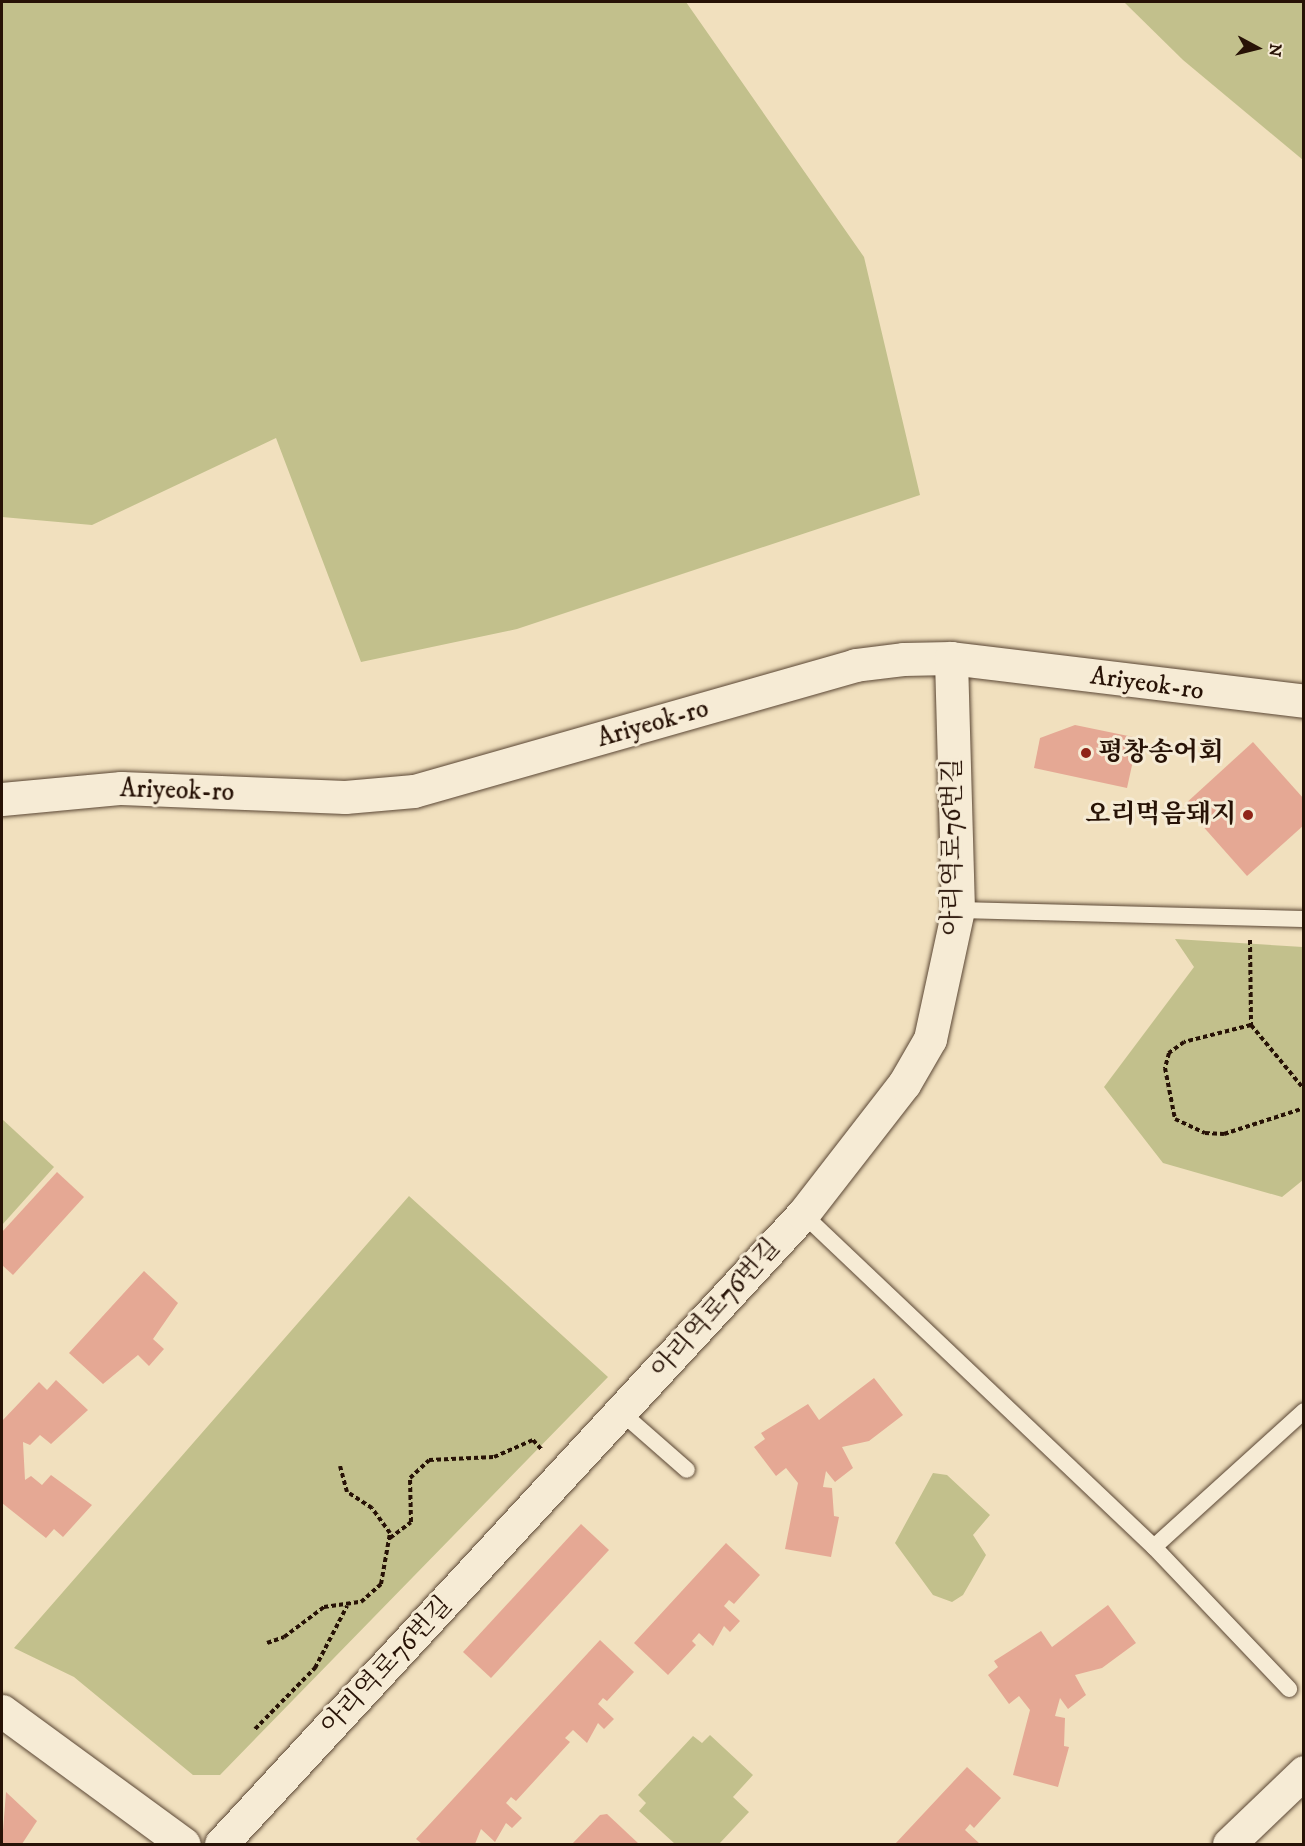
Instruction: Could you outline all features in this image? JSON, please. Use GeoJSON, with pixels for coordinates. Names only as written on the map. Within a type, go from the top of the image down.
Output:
{"type":"FeatureCollection","features":[{"type":"Feature","properties":{"kind":"street","name":"Ariyeok-ro"},"geometry":{"type":"LineString","coordinates":[[2,799],[121,788],[345,797],[414,791],[855,665],[951,658],[1304,701]]}},
{"type":"Feature","properties":{"kind":"street","name":"아리역로76번길"},"geometry":{"type":"LineString","coordinates":[[221,1845],[622,1413],[803,1214],[861,1145],[930,1039],[958,910],[951,658]]}},
{"type":"Feature","properties":{"kind":"street"},"geometry":{"type":"LineString","coordinates":[[2,1711],[184,1845]]}},
{"type":"Feature","properties":{"kind":"street"},"geometry":{"type":"LineString","coordinates":[[1229,1845],[1304,1772]]}},
{"type":"Feature","properties":{"kind":"lane"},"geometry":{"type":"LineString","coordinates":[[958,910],[1304,918]]}},
{"type":"Feature","properties":{"kind":"lane"},"geometry":{"type":"LineString","coordinates":[[803,1214],[1154,1547],[1289,1689]]}},
{"type":"Feature","properties":{"kind":"lane"},"geometry":{"type":"LineString","coordinates":[[1154,1547],[1304,1411]]}},
{"type":"Feature","properties":{"kind":"lane"},"geometry":{"type":"LineString","coordinates":[[622,1413],[687,1470]]}},
{"type":"Feature","properties":{"kind":"path"},"geometry":{"type":"LineString","coordinates":[[1249,917],[1251,1025],[1304,1089]]}},
{"type":"Feature","properties":{"kind":"path"},"geometry":{"type":"LineString","coordinates":[[1251,1025],[1184,1042],[1169,1053],[1165,1068],[1176,1119],[1205,1133],[1224,1134],[1304,1108]]}},
{"type":"Feature","properties":{"kind":"path"},"geometry":{"type":"LineString","coordinates":[[390,1538],[411,1522],[410,1479],[429,1460],[494,1458],[532,1440]]}},
{"type":"Feature","properties":{"kind":"path"},"geometry":{"type":"LineString","coordinates":[[267,1643],[284,1637],[324,1607],[347,1606],[361,1602],[381,1584],[390,1538],[384,1520],[346,1492],[340,1466]]}},
{"type":"Feature","properties":{"kind":"path"},"geometry":{"type":"LineString","coordinates":[[255,1729],[315,1668],[347,1606]]}},
{"type":"Feature","properties":{"kind":"shaded area"},"geometry":{"type":"Polygon","coordinates":[[[2,2],[686,2],[864,257],[920,495],[517,629],[361,662],[276,438],[92,525],[2,517],[2,2]]]}},
{"type":"Feature","properties":{"kind":"shaded area"},"geometry":{"type":"Polygon","coordinates":[[[1124,2],[1303,2],[1303,160],[1183,60],[1124,2]]]}},
{"type":"Feature","properties":{"kind":"shaded area"},"geometry":{"type":"Polygon","coordinates":[[[1175,939],[1303,947],[1303,1180],[1282,1197],[1163,1163],[1104,1087],[1194,967],[1175,939]]]}},
{"type":"Feature","properties":{"kind":"shaded area"},"geometry":{"type":"Polygon","coordinates":[[[2,1119],[54,1167],[2,1225],[2,1119]]]}},
{"type":"Feature","properties":{"kind":"shaded area"},"geometry":{"type":"Polygon","coordinates":[[[409,1196],[608,1377],[220,1775],[193,1775],[74,1677],[14,1648],[409,1196]]]}},
{"type":"Feature","properties":{"kind":"shaded area"},"geometry":{"type":"Polygon","coordinates":[[[933,1473],[947,1475],[990,1515],[973,1535],[986,1555],[963,1595],[952,1602],[933,1595],[895,1543],[933,1473]]]}},
{"type":"Feature","properties":{"kind":"shaded area"},"geometry":{"type":"Polygon","coordinates":[[[710,1735],[753,1775],[733,1797],[749,1812],[719,1844],[675,1844],[639,1811],[646,1803],[638,1795],[693,1736],[702,1743],[710,1735]]]}},
{"type":"Feature","properties":{"kind":"building","name":"평창송어회"},"geometry":{"type":"Polygon","coordinates":[[[1075,725],[1138,738],[1127,788],[1034,768],[1040,738],[1075,725]]]}},
{"type":"Feature","properties":{"kind":"building","name":"오리먹음돼지"},"geometry":{"type":"Polygon","coordinates":[[[1253,742],[1304,799],[1304,825],[1247,876],[1184,805],[1253,742]]]}},
{"type":"Feature","properties":{"kind":"building"},"geometry":{"type":"Polygon","coordinates":[[[57,1172],[84,1197],[13,1275],[2,1265],[2,1232],[57,1172]]]}},
{"type":"Feature","properties":{"kind":"building"},"geometry":{"type":"Polygon","coordinates":[[[144,1271],[178,1303],[153,1339],[164,1349],[149,1366],[138,1355],[103,1384],[69,1353],[144,1271]]]}},
{"type":"Feature","properties":{"kind":"building"},"geometry":{"type":"Polygon","coordinates":[[[874,1378],[903,1415],[869,1441],[842,1447],[853,1468],[835,1482],[826,1471],[823,1487],[832,1488],[834,1516],[839,1517],[831,1557],[785,1549],[798,1483],[786,1468],[776,1476],[754,1447],[765,1439],[761,1433],[808,1404],[819,1420],[874,1378]]]}},
{"type":"Feature","properties":{"kind":"building"},"geometry":{"type":"Polygon","coordinates":[[[56,1380],[88,1410],[51,1444],[40,1435],[30,1445],[23,1442],[25,1480],[31,1476],[42,1485],[51,1475],[92,1505],[63,1537],[54,1529],[46,1538],[2,1503],[2,1421],[39,1382],[47,1390],[56,1380]]]}},
{"type":"Feature","properties":{"kind":"building"},"geometry":{"type":"Polygon","coordinates":[[[581,1524],[609,1550],[491,1678],[463,1652],[581,1524]]]}},
{"type":"Feature","properties":{"kind":"building"},"geometry":{"type":"Polygon","coordinates":[[[726,1543],[760,1575],[734,1604],[729,1600],[724,1606],[740,1621],[730,1632],[724,1626],[713,1646],[699,1633],[692,1641],[696,1645],[668,1675],[634,1643],[726,1543]]]}},
{"type":"Feature","properties":{"kind":"building"},"geometry":{"type":"Polygon","coordinates":[[[1108,1605],[1136,1643],[1102,1668],[1075,1675],[1086,1695],[1068,1709],[1060,1698],[1055,1716],[1065,1718],[1064,1746],[1069,1747],[1058,1787],[1013,1775],[1030,1710],[1019,1696],[1009,1704],[988,1675],[998,1667],[994,1661],[1041,1631],[1052,1647],[1108,1605]]]}},
{"type":"Feature","properties":{"kind":"building"},"geometry":{"type":"Polygon","coordinates":[[[600,1640],[634,1672],[607,1701],[603,1698],[598,1704],[614,1719],[604,1729],[598,1723],[587,1743],[573,1730],[565,1738],[570,1742],[516,1801],[511,1797],[506,1803],[522,1818],[512,1828],[506,1823],[495,1842],[481,1829],[475,1844],[422,1844],[416,1839],[600,1640]]]}},
{"type":"Feature","properties":{"kind":"building"},"geometry":{"type":"Polygon","coordinates":[[[967,1767],[1001,1798],[974,1828],[970,1824],[965,1830],[980,1844],[895,1844],[967,1767]]]}},
{"type":"Feature","properties":{"kind":"building"},"geometry":{"type":"Polygon","coordinates":[[[6,1792],[37,1821],[22,1844],[2,1844],[6,1792]]]}},
{"type":"Feature","properties":{"kind":"building"},"geometry":{"type":"Polygon","coordinates":[[[607,1814],[639,1844],[572,1844],[600,1815],[607,1814]]]}},
{"type":"Feature","properties":{"kind":"place","name":"평창송어회"},"geometry":{"type":"Point","coordinates":[1086,753]}},
{"type":"Feature","properties":{"kind":"place","name":"오리먹음돼지"},"geometry":{"type":"Point","coordinates":[1248,815]}}]}
